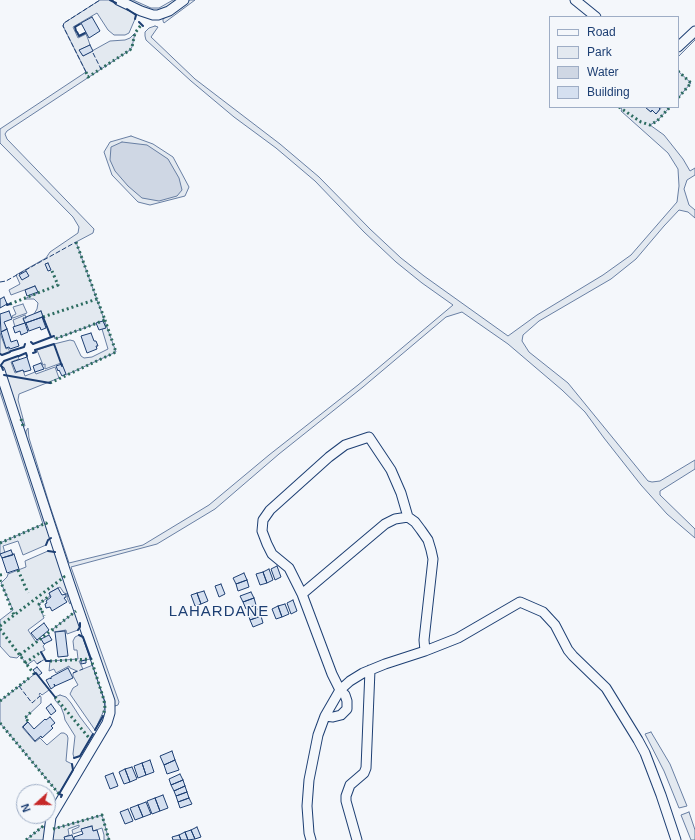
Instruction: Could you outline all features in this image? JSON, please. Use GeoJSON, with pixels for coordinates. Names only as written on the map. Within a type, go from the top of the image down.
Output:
{"type":"FeatureCollection","features":[{"type":"Feature","properties":{"kind":"street"},"geometry":{"type":"LineString","coordinates":[[118,0],[141,11],[158,15],[169,11],[184,0]]}},
{"type":"Feature","properties":{"kind":"street"},"geometry":{"type":"LineString","coordinates":[[575,0],[595,16]]}},
{"type":"Feature","properties":{"kind":"street"},"geometry":{"type":"LineString","coordinates":[[679,46],[695,31]]}},
{"type":"Feature","properties":{"kind":"street"},"geometry":{"type":"LineString","coordinates":[[0,371],[110,701],[110,713],[107,723],[76,778],[51,817],[48,840]]}},
{"type":"Feature","properties":{"kind":"street"},"geometry":{"type":"LineString","coordinates":[[325,716],[333,717],[341,715],[347,709],[348,701],[340,690],[332,674],[302,594],[288,568],[272,554],[267,544],[262,531],[263,520],[270,510],[328,457],[345,445],[369,437],[391,470],[401,493],[408,517],[415,522],[428,540],[433,559],[425,628],[425,651]]}},
{"type":"Feature","properties":{"kind":"street"},"geometry":{"type":"LineString","coordinates":[[302,594],[385,524],[395,519],[408,517]]}},
{"type":"Feature","properties":{"kind":"street"},"geometry":{"type":"LineString","coordinates":[[311,840],[307,806],[309,780],[318,735],[325,716],[340,690],[350,681],[370,670],[458,638],[520,602],[543,612],[556,625],[568,650],[606,688],[645,752],[676,840]]}},
{"type":"Feature","properties":{"kind":"street"},"geometry":{"type":"LineString","coordinates":[[357,840],[346,801],[346,796],[350,785],[364,774],[366,768],[370,670]]}},
{"type":"Feature","properties":{"kind":"green space"},"geometry":{"type":"Polygon","coordinates":[[[100,0],[114,0],[137,13],[129,33],[125,35],[114,35],[108,30],[97,13],[73,27],[78,38],[86,34],[88,39],[90,45],[80,50],[83,56],[110,41],[125,40],[130,38],[135,33],[130,50],[7,131],[5,134],[7,139],[94,229],[93,233],[76,242],[116,352],[66,375],[61,363],[45,369],[45,364],[43,365],[37,350],[70,340],[74,341],[81,356],[84,358],[92,357],[108,349],[102,329],[106,327],[103,321],[55,339],[54,336],[51,337],[41,311],[34,314],[38,303],[34,299],[24,299],[38,293],[35,286],[11,295],[9,290],[20,284],[16,275],[46,258],[50,252],[78,233],[79,227],[73,217],[0,143],[0,129],[86,72],[63,26],[64,23],[100,0]]]}},
{"type":"Feature","properties":{"kind":"green space"},"geometry":{"type":"Polygon","coordinates":[[[124,0],[133,0],[151,8],[159,8],[173,0],[180,0],[171,8],[157,12],[124,0]]]}},
{"type":"Feature","properties":{"kind":"green space"},"geometry":{"type":"Polygon","coordinates":[[[189,0],[195,0],[164,23],[163,19],[189,0]]]}},
{"type":"Feature","properties":{"kind":"green space"},"geometry":{"type":"Polygon","coordinates":[[[155,26],[158,27],[151,37],[195,79],[280,144],[319,177],[401,258],[508,336],[537,315],[603,275],[631,255],[677,202],[679,186],[678,169],[668,153],[621,111],[622,109],[620,108],[646,108],[651,112],[652,110],[656,114],[661,108],[669,108],[657,121],[650,125],[664,135],[683,159],[690,171],[695,168],[695,175],[687,180],[684,189],[689,205],[695,210],[695,218],[688,212],[679,210],[636,259],[611,279],[539,321],[523,335],[522,341],[529,352],[568,383],[648,481],[660,481],[695,460],[695,469],[660,491],[660,495],[695,529],[695,538],[667,514],[641,485],[585,412],[562,390],[508,344],[462,312],[446,317],[363,387],[279,454],[215,509],[157,544],[71,567],[119,702],[118,705],[115,706],[66,565],[26,438],[26,431],[28,428],[29,438],[69,563],[143,545],[209,505],[269,455],[358,385],[453,305],[396,262],[364,232],[315,181],[276,148],[234,117],[191,81],[146,40],[145,32],[149,28],[155,26]]]}},
{"type":"Feature","properties":{"kind":"green space"},"geometry":{"type":"Polygon","coordinates":[[[695,34],[695,40],[679,56],[679,51],[695,34]]]}},
{"type":"Feature","properties":{"kind":"green space"},"geometry":{"type":"Polygon","coordinates":[[[679,72],[691,83],[679,97],[679,72]]]}},
{"type":"Feature","properties":{"kind":"green space"},"geometry":{"type":"Polygon","coordinates":[[[131,136],[153,144],[173,157],[189,187],[185,196],[150,205],[138,202],[112,175],[104,152],[110,142],[131,136]]]}},
{"type":"Feature","properties":{"kind":"green space"},"geometry":{"type":"Polygon","coordinates":[[[23,304],[27,313],[13,318],[12,316],[16,314],[13,307],[23,304]]]}},
{"type":"Feature","properties":{"kind":"green space"},"geometry":{"type":"Polygon","coordinates":[[[25,315],[26,318],[23,319],[25,323],[15,327],[13,320],[25,315]]]}},
{"type":"Feature","properties":{"kind":"green space"},"geometry":{"type":"Polygon","coordinates":[[[0,333],[6,349],[8,348],[10,352],[2,355],[0,354],[0,333]]]}},
{"type":"Feature","properties":{"kind":"green space"},"geometry":{"type":"Polygon","coordinates":[[[18,356],[19,359],[11,362],[15,373],[23,370],[25,376],[35,372],[36,374],[55,367],[59,378],[19,394],[18,400],[25,426],[23,426],[1,365],[4,361],[18,356]]]}},
{"type":"Feature","properties":{"kind":"green space"},"geometry":{"type":"Polygon","coordinates":[[[0,378],[51,538],[48,540],[46,545],[23,555],[18,541],[3,546],[5,553],[0,554],[0,543],[43,524],[0,392],[0,378]]]}},
{"type":"Feature","properties":{"kind":"green space"},"geometry":{"type":"Polygon","coordinates":[[[48,551],[55,552],[72,599],[70,604],[67,598],[68,594],[64,593],[60,587],[49,593],[50,596],[39,604],[44,618],[28,630],[36,642],[41,638],[45,644],[43,646],[45,650],[41,652],[45,659],[37,664],[34,660],[27,665],[20,655],[17,658],[10,657],[0,646],[0,620],[13,610],[1,583],[8,574],[26,567],[25,561],[48,551]]]}},
{"type":"Feature","properties":{"kind":"green space"},"geometry":{"type":"Polygon","coordinates":[[[76,611],[80,627],[78,630],[67,634],[66,630],[54,632],[53,629],[76,611]]]}},
{"type":"Feature","properties":{"kind":"green space"},"geometry":{"type":"Polygon","coordinates":[[[79,635],[83,637],[91,659],[79,661],[83,669],[93,665],[104,700],[105,708],[95,730],[70,694],[73,688],[78,685],[73,676],[73,673],[77,671],[69,666],[56,673],[54,669],[49,671],[50,661],[78,659],[77,650],[74,650],[73,641],[75,637],[79,635]]]}},
{"type":"Feature","properties":{"kind":"green space"},"geometry":{"type":"Polygon","coordinates":[[[36,673],[49,690],[42,695],[40,693],[39,694],[41,697],[41,703],[25,718],[28,721],[22,727],[35,742],[40,738],[47,745],[61,733],[67,735],[66,761],[72,764],[73,770],[59,794],[56,790],[56,784],[51,784],[0,723],[0,701],[36,673]]]}},
{"type":"Feature","properties":{"kind":"green space"},"geometry":{"type":"Polygon","coordinates":[[[60,695],[66,697],[93,734],[80,756],[74,758],[75,736],[65,720],[61,707],[55,700],[55,697],[60,695]]]}},
{"type":"Feature","properties":{"kind":"green space"},"geometry":{"type":"Polygon","coordinates":[[[651,732],[670,764],[687,806],[679,808],[664,771],[645,734],[651,732]]]}},
{"type":"Feature","properties":{"kind":"green space"},"geometry":{"type":"Polygon","coordinates":[[[689,812],[695,830],[695,840],[691,840],[681,815],[689,812]]]}},
{"type":"Feature","properties":{"kind":"green space"},"geometry":{"type":"Polygon","coordinates":[[[102,815],[109,840],[104,840],[102,828],[93,831],[91,826],[73,834],[72,830],[79,827],[79,825],[68,829],[69,835],[65,837],[65,840],[52,840],[53,829],[102,815]]]}},
{"type":"Feature","properties":{"kind":"green space"},"geometry":{"type":"Polygon","coordinates":[[[45,826],[45,840],[26,840],[42,827],[45,826]]]}},
{"type":"Feature","properties":{"kind":"water"},"geometry":{"type":"Polygon","coordinates":[[[122,142],[147,145],[168,159],[179,178],[182,190],[177,196],[159,201],[142,198],[128,186],[115,171],[110,160],[111,147],[122,142]]]}},
{"type":"Feature","properties":{"kind":"building"},"geometry":{"type":"Polygon","coordinates":[[[92,17],[100,31],[89,38],[81,23],[92,17]]]}},
{"type":"Feature","properties":{"kind":"building"},"geometry":{"type":"Polygon","coordinates":[[[90,45],[93,51],[83,56],[79,50],[90,45]]]}},
{"type":"Feature","properties":{"kind":"building"},"geometry":{"type":"Polygon","coordinates":[[[646,108],[660,109],[656,114],[652,110],[651,112],[646,108]]]}},
{"type":"Feature","properties":{"kind":"building"},"geometry":{"type":"Polygon","coordinates":[[[48,263],[51,270],[48,271],[45,264],[48,263]]]}},
{"type":"Feature","properties":{"kind":"building"},"geometry":{"type":"Polygon","coordinates":[[[26,271],[29,276],[22,280],[19,275],[26,271]]]}},
{"type":"Feature","properties":{"kind":"building"},"geometry":{"type":"Polygon","coordinates":[[[35,286],[38,292],[27,296],[25,290],[35,286]]]}},
{"type":"Feature","properties":{"kind":"building"},"geometry":{"type":"Polygon","coordinates":[[[4,297],[7,304],[0,308],[0,299],[4,297]]]}},
{"type":"Feature","properties":{"kind":"building"},"geometry":{"type":"Polygon","coordinates":[[[9,311],[12,319],[4,322],[7,329],[1,332],[0,314],[9,311]]]}},
{"type":"Feature","properties":{"kind":"building"},"geometry":{"type":"Polygon","coordinates":[[[41,311],[43,317],[25,323],[23,318],[41,311]]]}},
{"type":"Feature","properties":{"kind":"building"},"geometry":{"type":"Polygon","coordinates":[[[42,317],[46,328],[41,330],[40,327],[29,331],[26,323],[42,317]]]}},
{"type":"Feature","properties":{"kind":"building"},"geometry":{"type":"Polygon","coordinates":[[[103,321],[106,328],[99,330],[96,323],[103,321]]]}},
{"type":"Feature","properties":{"kind":"building"},"geometry":{"type":"Polygon","coordinates":[[[25,323],[28,332],[21,335],[20,331],[15,333],[13,327],[25,323]]]}},
{"type":"Feature","properties":{"kind":"building"},"geometry":{"type":"Polygon","coordinates":[[[7,329],[11,342],[17,340],[19,346],[10,349],[9,347],[6,348],[1,332],[7,329]]]}},
{"type":"Feature","properties":{"kind":"building"},"geometry":{"type":"Polygon","coordinates":[[[91,333],[98,346],[96,346],[97,349],[87,353],[81,336],[91,333]]]}},
{"type":"Feature","properties":{"kind":"building"},"geometry":{"type":"Polygon","coordinates":[[[27,357],[31,370],[16,372],[12,362],[27,357]]]}},
{"type":"Feature","properties":{"kind":"building"},"geometry":{"type":"Polygon","coordinates":[[[41,363],[44,369],[35,372],[33,366],[41,363]]]}},
{"type":"Feature","properties":{"kind":"building"},"geometry":{"type":"Polygon","coordinates":[[[62,364],[66,374],[62,376],[56,366],[62,364]]]}},
{"type":"Feature","properties":{"kind":"building"},"geometry":{"type":"Polygon","coordinates":[[[11,550],[13,555],[2,558],[0,554],[11,550]]]}},
{"type":"Feature","properties":{"kind":"building"},"geometry":{"type":"Polygon","coordinates":[[[14,554],[19,569],[7,573],[2,558],[14,554]]]}},
{"type":"Feature","properties":{"kind":"building"},"geometry":{"type":"Polygon","coordinates":[[[277,566],[281,577],[275,580],[271,569],[277,566]]]}},
{"type":"Feature","properties":{"kind":"building"},"geometry":{"type":"Polygon","coordinates":[[[269,569],[273,580],[267,583],[263,572],[269,569]]]}},
{"type":"Feature","properties":{"kind":"building"},"geometry":{"type":"Polygon","coordinates":[[[263,572],[267,583],[260,585],[256,574],[263,572]]]}},
{"type":"Feature","properties":{"kind":"building"},"geometry":{"type":"Polygon","coordinates":[[[244,573],[247,580],[236,584],[233,578],[244,573]]]}},
{"type":"Feature","properties":{"kind":"building"},"geometry":{"type":"Polygon","coordinates":[[[247,580],[249,587],[238,591],[236,584],[247,580]]]}},
{"type":"Feature","properties":{"kind":"building"},"geometry":{"type":"Polygon","coordinates":[[[221,584],[225,594],[219,597],[215,586],[221,584]]]}},
{"type":"Feature","properties":{"kind":"building"},"geometry":{"type":"Polygon","coordinates":[[[58,588],[62,595],[66,594],[66,597],[64,598],[67,602],[52,611],[50,607],[46,608],[45,604],[51,597],[49,593],[58,588]]]}},
{"type":"Feature","properties":{"kind":"building"},"geometry":{"type":"Polygon","coordinates":[[[204,591],[208,601],[201,604],[197,593],[204,591]]]}},
{"type":"Feature","properties":{"kind":"building"},"geometry":{"type":"Polygon","coordinates":[[[251,592],[254,598],[243,602],[240,596],[251,592]]]}},
{"type":"Feature","properties":{"kind":"building"},"geometry":{"type":"Polygon","coordinates":[[[197,593],[201,604],[195,606],[191,595],[197,593]]]}},
{"type":"Feature","properties":{"kind":"building"},"geometry":{"type":"Polygon","coordinates":[[[254,598],[256,605],[246,609],[243,602],[254,598]]]}},
{"type":"Feature","properties":{"kind":"building"},"geometry":{"type":"Polygon","coordinates":[[[293,600],[297,611],[291,614],[287,603],[293,600]]]}},
{"type":"Feature","properties":{"kind":"building"},"geometry":{"type":"Polygon","coordinates":[[[285,604],[289,614],[282,617],[278,606],[285,604]]]}},
{"type":"Feature","properties":{"kind":"building"},"geometry":{"type":"Polygon","coordinates":[[[278,606],[282,617],[276,619],[272,609],[278,606]]]}},
{"type":"Feature","properties":{"kind":"building"},"geometry":{"type":"Polygon","coordinates":[[[258,609],[261,616],[250,620],[248,614],[258,609]]]}},
{"type":"Feature","properties":{"kind":"building"},"geometry":{"type":"Polygon","coordinates":[[[261,616],[263,623],[253,627],[250,620],[261,616]]]}},
{"type":"Feature","properties":{"kind":"building"},"geometry":{"type":"Polygon","coordinates":[[[44,623],[49,630],[37,640],[31,633],[44,623]]]}},
{"type":"Feature","properties":{"kind":"building"},"geometry":{"type":"Polygon","coordinates":[[[65,631],[68,656],[58,657],[55,632],[65,631]]]}},
{"type":"Feature","properties":{"kind":"building"},"geometry":{"type":"Polygon","coordinates":[[[49,635],[52,640],[44,644],[41,639],[49,635]]]}},
{"type":"Feature","properties":{"kind":"building"},"geometry":{"type":"Polygon","coordinates":[[[86,660],[86,663],[81,664],[81,661],[86,660]]]}},
{"type":"Feature","properties":{"kind":"building"},"geometry":{"type":"Polygon","coordinates":[[[37,667],[42,673],[38,676],[33,670],[37,667]]]}},
{"type":"Feature","properties":{"kind":"building"},"geometry":{"type":"Polygon","coordinates":[[[68,668],[73,678],[51,689],[46,680],[51,679],[51,677],[68,668]]]}},
{"type":"Feature","properties":{"kind":"building"},"geometry":{"type":"Polygon","coordinates":[[[51,704],[56,711],[51,715],[46,708],[51,704]]]}},
{"type":"Feature","properties":{"kind":"building"},"geometry":{"type":"Polygon","coordinates":[[[50,717],[55,723],[51,726],[53,728],[42,738],[41,736],[35,741],[23,727],[28,722],[34,729],[45,719],[46,720],[50,717]]]}},
{"type":"Feature","properties":{"kind":"building"},"geometry":{"type":"Polygon","coordinates":[[[172,751],[175,760],[164,765],[160,756],[172,751]]]}},
{"type":"Feature","properties":{"kind":"building"},"geometry":{"type":"Polygon","coordinates":[[[150,760],[154,772],[146,775],[142,763],[150,760]]]}},
{"type":"Feature","properties":{"kind":"building"},"geometry":{"type":"Polygon","coordinates":[[[175,760],[179,770],[167,774],[164,765],[175,760]]]}},
{"type":"Feature","properties":{"kind":"building"},"geometry":{"type":"Polygon","coordinates":[[[142,763],[146,775],[138,778],[134,766],[142,763]]]}},
{"type":"Feature","properties":{"kind":"building"},"geometry":{"type":"Polygon","coordinates":[[[132,767],[137,779],[130,782],[125,769],[132,767]]]}},
{"type":"Feature","properties":{"kind":"building"},"geometry":{"type":"Polygon","coordinates":[[[125,769],[130,782],[124,784],[119,772],[125,769]]]}},
{"type":"Feature","properties":{"kind":"building"},"geometry":{"type":"Polygon","coordinates":[[[113,773],[118,786],[110,789],[105,776],[113,773]]]}},
{"type":"Feature","properties":{"kind":"building"},"geometry":{"type":"Polygon","coordinates":[[[180,774],[183,780],[171,785],[169,779],[180,774]]]}},
{"type":"Feature","properties":{"kind":"building"},"geometry":{"type":"Polygon","coordinates":[[[183,780],[185,786],[174,791],[171,785],[183,780]]]}},
{"type":"Feature","properties":{"kind":"building"},"geometry":{"type":"Polygon","coordinates":[[[185,786],[187,792],[176,796],[174,791],[185,786]]]}},
{"type":"Feature","properties":{"kind":"building"},"geometry":{"type":"Polygon","coordinates":[[[187,792],[189,798],[178,802],[176,796],[187,792]]]}},
{"type":"Feature","properties":{"kind":"building"},"geometry":{"type":"Polygon","coordinates":[[[163,795],[168,808],[160,811],[155,798],[163,795]]]}},
{"type":"Feature","properties":{"kind":"building"},"geometry":{"type":"Polygon","coordinates":[[[155,798],[160,811],[152,814],[147,801],[155,798]]]}},
{"type":"Feature","properties":{"kind":"building"},"geometry":{"type":"Polygon","coordinates":[[[189,798],[192,804],[180,808],[178,802],[189,798]]]}},
{"type":"Feature","properties":{"kind":"building"},"geometry":{"type":"Polygon","coordinates":[[[146,802],[151,814],[143,817],[138,805],[146,802]]]}},
{"type":"Feature","properties":{"kind":"building"},"geometry":{"type":"Polygon","coordinates":[[[138,805],[143,817],[135,820],[130,808],[138,805]]]}},
{"type":"Feature","properties":{"kind":"building"},"geometry":{"type":"Polygon","coordinates":[[[128,809],[133,821],[125,824],[120,812],[128,809]]]}},
{"type":"Feature","properties":{"kind":"building"},"geometry":{"type":"Polygon","coordinates":[[[92,826],[93,831],[97,830],[100,840],[74,840],[74,837],[83,834],[81,829],[92,826]]]}},
{"type":"Feature","properties":{"kind":"building"},"geometry":{"type":"Polygon","coordinates":[[[197,827],[201,837],[195,839],[191,830],[197,827]]]}},
{"type":"Feature","properties":{"kind":"building"},"geometry":{"type":"Polygon","coordinates":[[[191,830],[195,839],[188,840],[185,832],[191,830]]]}},
{"type":"Feature","properties":{"kind":"building"},"geometry":{"type":"Polygon","coordinates":[[[185,832],[188,840],[181,840],[179,835],[185,832]]]}},
{"type":"Feature","properties":{"kind":"building"},"geometry":{"type":"Polygon","coordinates":[[[72,835],[74,840],[65,840],[64,837],[72,835]]]}},
{"type":"Feature","properties":{"kind":"building"},"geometry":{"type":"Polygon","coordinates":[[[179,835],[181,840],[173,840],[172,837],[179,835]]]}},
{"type":"Feature","properties":{"kind":"hedge"},"geometry":{"type":"LineString","coordinates":[[86,72],[88,77],[130,50],[135,33],[141,25]]}},
{"type":"Feature","properties":{"kind":"hedge"},"geometry":{"type":"LineString","coordinates":[[679,72],[691,83],[679,97]]}},
{"type":"Feature","properties":{"kind":"hedge"},"geometry":{"type":"LineString","coordinates":[[620,108],[641,122],[650,125],[657,121],[669,108]]}},
{"type":"Feature","properties":{"kind":"hedge"},"geometry":{"type":"LineString","coordinates":[[76,242],[97,299]]}},
{"type":"Feature","properties":{"kind":"hedge"},"geometry":{"type":"LineString","coordinates":[[10,304],[58,285],[52,271]]}},
{"type":"Feature","properties":{"kind":"hedge"},"geometry":{"type":"LineString","coordinates":[[43,317],[97,299],[105,320],[55,339]]}},
{"type":"Feature","properties":{"kind":"hedge"},"geometry":{"type":"LineString","coordinates":[[50,383],[116,352],[105,320]]}},
{"type":"Feature","properties":{"kind":"hedge"},"geometry":{"type":"LineString","coordinates":[[21,419],[23,426],[25,426]]}},
{"type":"Feature","properties":{"kind":"hedge"},"geometry":{"type":"LineString","coordinates":[[0,543],[46,523],[47,525]]}},
{"type":"Feature","properties":{"kind":"hedge"},"geometry":{"type":"LineString","coordinates":[[18,570],[28,593]]}},
{"type":"Feature","properties":{"kind":"hedge"},"geometry":{"type":"LineString","coordinates":[[0,575],[5,574]]}},
{"type":"Feature","properties":{"kind":"hedge"},"geometry":{"type":"LineString","coordinates":[[0,626],[64,577],[63,575]]}},
{"type":"Feature","properties":{"kind":"hedge"},"geometry":{"type":"LineString","coordinates":[[0,580],[14,615]]}},
{"type":"Feature","properties":{"kind":"hedge"},"geometry":{"type":"LineString","coordinates":[[41,610],[39,604],[49,596]]}},
{"type":"Feature","properties":{"kind":"hedge"},"geometry":{"type":"LineString","coordinates":[[42,611],[44,616]]}},
{"type":"Feature","properties":{"kind":"hedge"},"geometry":{"type":"LineString","coordinates":[[20,655],[76,611]]}},
{"type":"Feature","properties":{"kind":"hedge"},"geometry":{"type":"LineString","coordinates":[[0,629],[34,674]]}},
{"type":"Feature","properties":{"kind":"hedge"},"geometry":{"type":"LineString","coordinates":[[25,663],[41,652]]}},
{"type":"Feature","properties":{"kind":"hedge"},"geometry":{"type":"LineString","coordinates":[[50,661],[91,659],[104,700],[105,708],[103,716]]}},
{"type":"Feature","properties":{"kind":"hedge"},"geometry":{"type":"LineString","coordinates":[[0,701],[29,678]]}},
{"type":"Feature","properties":{"kind":"hedge"},"geometry":{"type":"LineString","coordinates":[[55,697],[90,739]]}},
{"type":"Feature","properties":{"kind":"hedge"},"geometry":{"type":"LineString","coordinates":[[28,721],[25,718],[31,712]]}},
{"type":"Feature","properties":{"kind":"hedge"},"geometry":{"type":"LineString","coordinates":[[0,723],[59,794]]}},
{"type":"Feature","properties":{"kind":"hedge"},"geometry":{"type":"LineString","coordinates":[[53,829],[102,815],[109,840]]}},
{"type":"Feature","properties":{"kind":"hedge"},"geometry":{"type":"LineString","coordinates":[[26,840],[45,826]]}},
{"type":"Feature","properties":{"kind":"fence"},"geometry":{"type":"LineString","coordinates":[[86,72],[63,26],[64,23],[100,0]]}},
{"type":"Feature","properties":{"kind":"fence"},"geometry":{"type":"LineString","coordinates":[[93,53],[101,69]]}},
{"type":"Feature","properties":{"kind":"fence"},"geometry":{"type":"LineString","coordinates":[[0,282],[6,281],[76,242]]}},
{"type":"Feature","properties":{"kind":"fence"},"geometry":{"type":"LineString","coordinates":[[37,664],[43,660]]}},
{"type":"Feature","properties":{"kind":"fence"},"geometry":{"type":"LineString","coordinates":[[73,673],[83,669]]}},
{"type":"Feature","properties":{"kind":"fence"},"geometry":{"type":"LineString","coordinates":[[19,686],[32,703],[40,696]]}},
{"type":"Feature","properties":{"kind":"wall"},"geometry":{"type":"LineString","coordinates":[[110,0],[116,3]]}},
{"type":"Feature","properties":{"kind":"wall"},"geometry":{"type":"LineString","coordinates":[[127,9],[136,15],[135,19]]}},
{"type":"Feature","properties":{"kind":"wall"},"geometry":{"type":"LineString","coordinates":[[139,22],[143,26]]}},
{"type":"Feature","properties":{"kind":"wall"},"geometry":{"type":"LineString","coordinates":[[76,31],[75,27],[80,24]]}},
{"type":"Feature","properties":{"kind":"wall"},"geometry":{"type":"LineString","coordinates":[[77,32],[79,36],[85,33]]}},
{"type":"Feature","properties":{"kind":"wall"},"geometry":{"type":"LineString","coordinates":[[7,304],[10,304]]}},
{"type":"Feature","properties":{"kind":"wall"},"geometry":{"type":"LineString","coordinates":[[43,317],[51,337]]}},
{"type":"Feature","properties":{"kind":"wall"},"geometry":{"type":"LineString","coordinates":[[31,342],[33,344],[54,336]]}},
{"type":"Feature","properties":{"kind":"wall"},"geometry":{"type":"LineString","coordinates":[[11,351],[24,347],[25,344]]}},
{"type":"Feature","properties":{"kind":"wall"},"geometry":{"type":"LineString","coordinates":[[33,353],[36,352],[35,350],[54,344],[62,366]]}},
{"type":"Feature","properties":{"kind":"wall"},"geometry":{"type":"LineString","coordinates":[[0,354],[2,355],[10,352]]}},
{"type":"Feature","properties":{"kind":"wall"},"geometry":{"type":"LineString","coordinates":[[19,356],[26,353],[27,356]]}},
{"type":"Feature","properties":{"kind":"wall"},"geometry":{"type":"LineString","coordinates":[[3,370],[1,365],[4,361],[18,356]]}},
{"type":"Feature","properties":{"kind":"wall"},"geometry":{"type":"LineString","coordinates":[[4,375],[50,383]]}},
{"type":"Feature","properties":{"kind":"wall"},"geometry":{"type":"LineString","coordinates":[[46,545],[48,540],[51,538]]}},
{"type":"Feature","properties":{"kind":"wall"},"geometry":{"type":"LineString","coordinates":[[48,551],[55,552]]}},
{"type":"Feature","properties":{"kind":"wall"},"geometry":{"type":"LineString","coordinates":[[78,630],[80,623]]}},
{"type":"Feature","properties":{"kind":"wall"},"geometry":{"type":"LineString","coordinates":[[79,635],[83,637],[91,659]]}},
{"type":"Feature","properties":{"kind":"wall"},"geometry":{"type":"LineString","coordinates":[[41,652],[46,661],[50,661]]}},
{"type":"Feature","properties":{"kind":"wall"},"geometry":{"type":"LineString","coordinates":[[34,674],[36,673],[55,697]]}},
{"type":"Feature","properties":{"kind":"wall"},"geometry":{"type":"LineString","coordinates":[[95,730],[103,716]]}},
{"type":"Feature","properties":{"kind":"wall"},"geometry":{"type":"LineString","coordinates":[[74,758],[80,756],[93,734]]}},
{"type":"Feature","properties":{"kind":"wall"},"geometry":{"type":"LineString","coordinates":[[61,797],[62,795],[59,794],[73,770],[72,764]]}},
{"type":"Feature","properties":{"kind":"district","name":"LAHARDANE"},"geometry":{"type":"Point","coordinates":[219,612]}}]}
